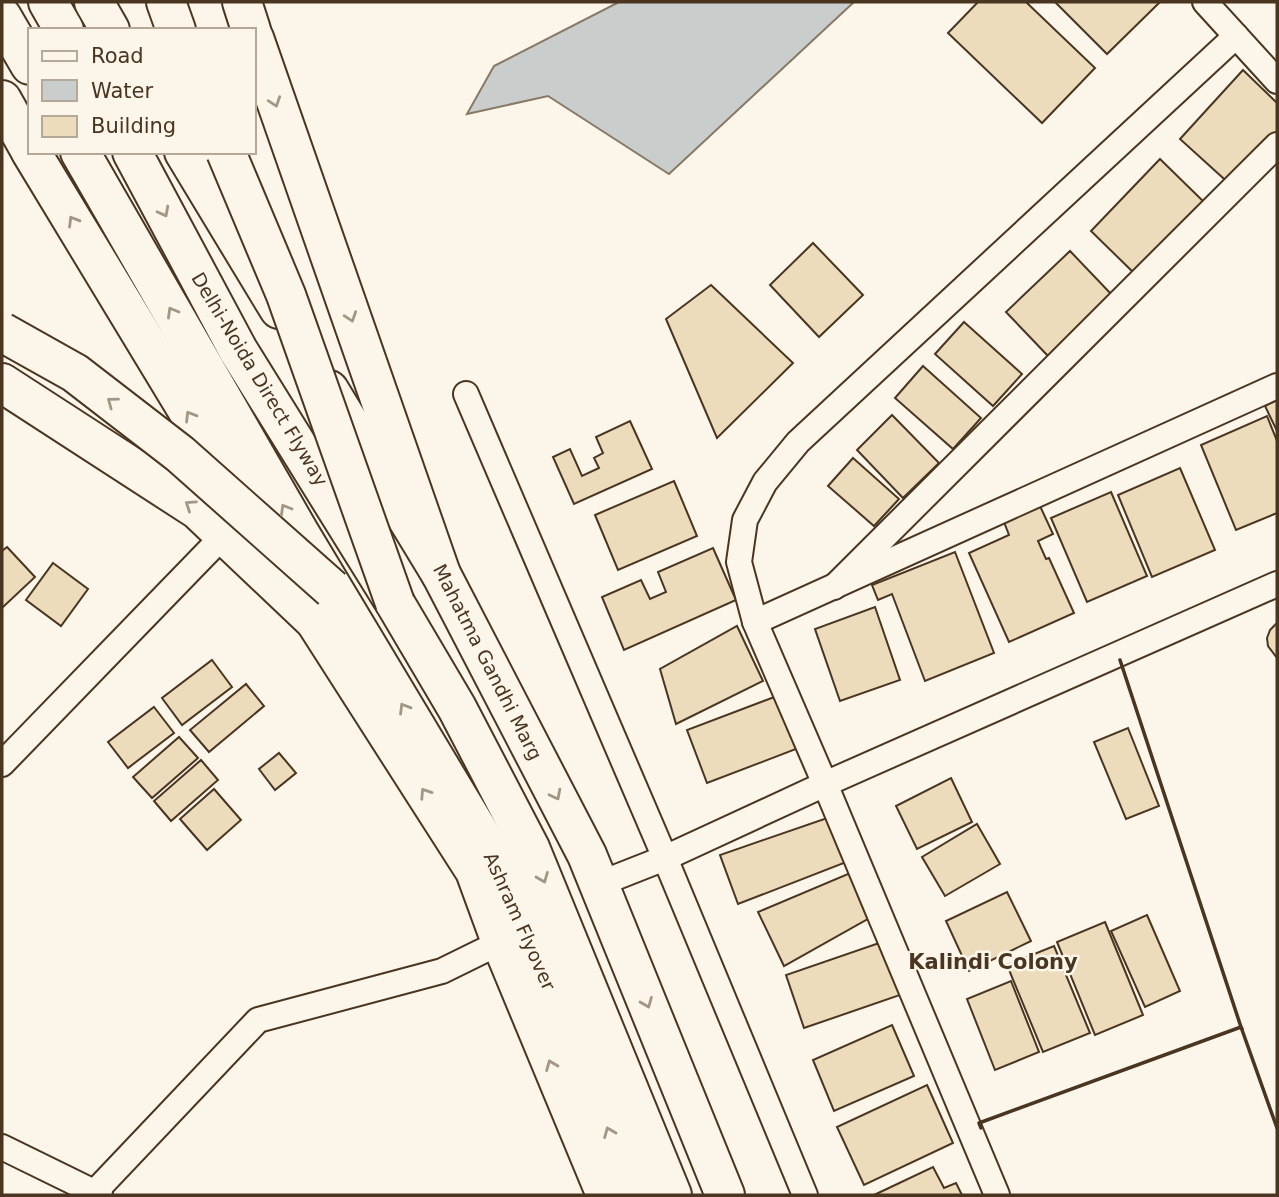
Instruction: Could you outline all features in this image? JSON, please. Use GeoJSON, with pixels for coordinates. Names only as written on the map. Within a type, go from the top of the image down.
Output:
{"type":"FeatureCollection","features":[{"type":"Feature","properties":{"kind":"main road"},"geometry":{"type":"LineString","coordinates":[[48,2],[63,28]]}},
{"type":"Feature","properties":{"kind":"main road"},"geometry":{"type":"LineString","coordinates":[[94,2],[109,28]]}},
{"type":"Feature","properties":{"kind":"main road"},"geometry":{"type":"LineString","coordinates":[[166,2],[175,28]]}},
{"type":"Feature","properties":{"kind":"main road"},"geometry":{"type":"LineString","coordinates":[[242,2],[250,28]]}},
{"type":"Feature","properties":{"kind":"main road"},"geometry":{"type":"LineString","coordinates":[[2,17],[28,62]]}},
{"type":"Feature","properties":{"kind":"main road","name":"Mahatma Gandhi Marg"},"geometry":{"type":"LineString","coordinates":[[256,44],[441,574],[587,855],[724,1195]]}},
{"type":"Feature","properties":{"kind":"main road"},"geometry":{"type":"LineString","coordinates":[[2,100],[28,147]]}},
{"type":"Feature","properties":{"kind":"main road"},"geometry":{"type":"LineString","coordinates":[[32,154],[323,605]]}},
{"type":"Feature","properties":{"kind":"main road"},"geometry":{"type":"LineString","coordinates":[[81,154],[323,605],[475,871],[501,942],[606,1195]]}},
{"type":"Feature","properties":{"kind":"main road","name":"Delhi-Noida Direct Flyway"},"geometry":{"type":"LineString","coordinates":[[133,154],[238,350],[395,603]]}},
{"type":"Feature","properties":{"kind":"main road"},"geometry":{"type":"LineString","coordinates":[[185,154],[441,574]]}},
{"type":"Feature","properties":{"kind":"main road"},"geometry":{"type":"LineString","coordinates":[[227,154],[286,295],[395,603]]}},
{"type":"Feature","properties":{"kind":"main road"},"geometry":{"type":"LineString","coordinates":[[2,332],[75,373],[180,454],[323,605]]}},
{"type":"Feature","properties":{"kind":"main road"},"geometry":{"type":"LineString","coordinates":[[2,383],[198,510],[225,534],[323,605]]}},
{"type":"Feature","properties":{"kind":"main road","name":"Ashram Flyover"},"geometry":{"type":"LineString","coordinates":[[395,603],[457,708],[530,848],[672,1195]]}},
{"type":"Feature","properties":{"kind":"main road","name":"Ashram Flyover"},"geometry":{"type":"LineString","coordinates":[[323,605],[500,867],[635,1195]]}},
{"type":"Feature","properties":{"kind":"street"},"geometry":{"type":"LineString","coordinates":[[1205,2],[1277,81]]}},
{"type":"Feature","properties":{"kind":"street"},"geometry":{"type":"LineString","coordinates":[[997,1195],[755,622],[739,562],[746,520],[765,482],[798,443],[1236,36]]}},
{"type":"Feature","properties":{"kind":"street"},"geometry":{"type":"LineString","coordinates":[[834,587],[1277,145]]}},
{"type":"Feature","properties":{"kind":"street"},"geometry":{"type":"LineString","coordinates":[[755,622],[1277,386]]}},
{"type":"Feature","properties":{"kind":"street"},"geometry":{"type":"LineString","coordinates":[[466,394],[665,858],[805,1195]]}},
{"type":"Feature","properties":{"kind":"street"},"geometry":{"type":"LineString","coordinates":[[2,764],[225,534]]}},
{"type":"Feature","properties":{"kind":"street"},"geometry":{"type":"LineString","coordinates":[[599,884],[665,858],[825,784],[1277,584]]}},
{"type":"Feature","properties":{"kind":"street"},"geometry":{"type":"LineString","coordinates":[[2,1147],[95,1194],[257,1020],[442,971],[501,942]]}},
{"type":"Feature","properties":{"kind":"water"},"geometry":{"type":"Polygon","coordinates":[[[619,2],[854,2],[669,174],[548,96],[467,114],[494,66],[619,2]]]}},
{"type":"Feature","properties":{"kind":"building"},"geometry":{"type":"Polygon","coordinates":[[[978,2],[1026,2],[1095,68],[1042,123],[948,33],[978,2]]]}},
{"type":"Feature","properties":{"kind":"building"},"geometry":{"type":"Polygon","coordinates":[[[1055,2],[1160,2],[1107,54],[1055,2]]]}},
{"type":"Feature","properties":{"kind":"building"},"geometry":{"type":"Polygon","coordinates":[[[1243,70],[1277,103],[1277,139],[1233,187],[1180,139],[1243,70]]]}},
{"type":"Feature","properties":{"kind":"building"},"geometry":{"type":"Polygon","coordinates":[[[1160,159],[1206,204],[1137,276],[1091,231],[1160,159]]]}},
{"type":"Feature","properties":{"kind":"building"},"geometry":{"type":"Polygon","coordinates":[[[813,243],[863,295],[819,337],[770,285],[813,243]]]}},
{"type":"Feature","properties":{"kind":"building"},"geometry":{"type":"Polygon","coordinates":[[[1070,251],[1113,296],[1049,357],[1006,312],[1070,251]]]}},
{"type":"Feature","properties":{"kind":"building"},"geometry":{"type":"Polygon","coordinates":[[[711,285],[793,363],[717,438],[666,319],[711,285]]]}},
{"type":"Feature","properties":{"kind":"building"},"geometry":{"type":"Polygon","coordinates":[[[964,322],[1022,374],[993,406],[935,354],[964,322]]]}},
{"type":"Feature","properties":{"kind":"building"},"geometry":{"type":"Polygon","coordinates":[[[923,366],[981,418],[953,449],[895,398],[923,366]]]}},
{"type":"Feature","properties":{"kind":"building"},"geometry":{"type":"Polygon","coordinates":[[[1277,400],[1277,431],[1265,406],[1277,400]]]}},
{"type":"Feature","properties":{"kind":"building"},"geometry":{"type":"Polygon","coordinates":[[[892,415],[939,463],[903,498],[857,450],[892,415]]]}},
{"type":"Feature","properties":{"kind":"building"},"geometry":{"type":"Polygon","coordinates":[[[1267,416],[1277,441],[1277,513],[1236,530],[1201,445],[1267,416]]]}},
{"type":"Feature","properties":{"kind":"building"},"geometry":{"type":"Polygon","coordinates":[[[630,421],[652,469],[574,504],[553,457],[570,449],[582,476],[599,468],[594,458],[603,453],[596,437],[630,421]]]}},
{"type":"Feature","properties":{"kind":"building"},"geometry":{"type":"Polygon","coordinates":[[[853,458],[899,499],[874,526],[828,486],[853,458]]]}},
{"type":"Feature","properties":{"kind":"building"},"geometry":{"type":"Polygon","coordinates":[[[1180,468],[1215,550],[1152,577],[1118,495],[1180,468]]]}},
{"type":"Feature","properties":{"kind":"building"},"geometry":{"type":"Polygon","coordinates":[[[674,481],[697,536],[618,570],[595,515],[674,481]]]}},
{"type":"Feature","properties":{"kind":"building"},"geometry":{"type":"Polygon","coordinates":[[[1111,492],[1147,576],[1087,602],[1051,518],[1111,492]]]}},
{"type":"Feature","properties":{"kind":"building"},"geometry":{"type":"Polygon","coordinates":[[[1040,506],[1053,534],[1038,541],[1046,559],[1049,558],[1074,613],[1009,642],[969,553],[1009,535],[1004,522],[1040,506]]]}},
{"type":"Feature","properties":{"kind":"building"},"geometry":{"type":"Polygon","coordinates":[[[7,547],[35,577],[2,608],[2,551],[7,547]]]}},
{"type":"Feature","properties":{"kind":"building"},"geometry":{"type":"Polygon","coordinates":[[[713,548],[736,600],[624,650],[602,597],[641,580],[650,599],[666,592],[658,572],[713,548]]]}},
{"type":"Feature","properties":{"kind":"building"},"geometry":{"type":"Polygon","coordinates":[[[955,552],[994,653],[925,681],[892,594],[878,600],[872,585],[955,552]]]}},
{"type":"Feature","properties":{"kind":"building"},"geometry":{"type":"Polygon","coordinates":[[[53,563],[88,589],[61,626],[26,600],[53,563]]]}},
{"type":"Feature","properties":{"kind":"building"},"geometry":{"type":"Polygon","coordinates":[[[875,607],[900,680],[840,701],[815,629],[875,607]]]}},
{"type":"Feature","properties":{"kind":"building"},"geometry":{"type":"Polygon","coordinates":[[[1277,623],[1277,658],[1268,646],[1267,638],[1277,623]]]}},
{"type":"Feature","properties":{"kind":"building"},"geometry":{"type":"Polygon","coordinates":[[[737,626],[763,681],[676,724],[660,669],[737,626]]]}},
{"type":"Feature","properties":{"kind":"building"},"geometry":{"type":"Polygon","coordinates":[[[212,660],[232,687],[182,725],[162,698],[212,660]]]}},
{"type":"Feature","properties":{"kind":"building"},"geometry":{"type":"Polygon","coordinates":[[[246,684],[264,706],[209,752],[190,730],[246,684]]]}},
{"type":"Feature","properties":{"kind":"building"},"geometry":{"type":"Polygon","coordinates":[[[777,696],[796,749],[707,783],[687,730],[777,696]]]}},
{"type":"Feature","properties":{"kind":"building"},"geometry":{"type":"Polygon","coordinates":[[[154,707],[174,733],[128,768],[108,742],[154,707]]]}},
{"type":"Feature","properties":{"kind":"building"},"geometry":{"type":"Polygon","coordinates":[[[1128,728],[1159,806],[1126,819],[1094,742],[1128,728]]]}},
{"type":"Feature","properties":{"kind":"building"},"geometry":{"type":"Polygon","coordinates":[[[179,737],[198,758],[152,798],[133,777],[179,737]]]}},
{"type":"Feature","properties":{"kind":"building"},"geometry":{"type":"Polygon","coordinates":[[[279,753],[296,773],[275,790],[259,769],[279,753]]]}},
{"type":"Feature","properties":{"kind":"building"},"geometry":{"type":"Polygon","coordinates":[[[201,760],[218,780],[171,821],[154,801],[201,760]]]}},
{"type":"Feature","properties":{"kind":"building"},"geometry":{"type":"Polygon","coordinates":[[[951,778],[972,822],[917,849],[896,806],[951,778]]]}},
{"type":"Feature","properties":{"kind":"building"},"geometry":{"type":"Polygon","coordinates":[[[214,789],[241,820],[207,850],[180,819],[214,789]]]}},
{"type":"Feature","properties":{"kind":"building"},"geometry":{"type":"Polygon","coordinates":[[[833,816],[849,861],[738,904],[720,855],[833,816]]]}},
{"type":"Feature","properties":{"kind":"building"},"geometry":{"type":"Polygon","coordinates":[[[977,824],[1000,864],[945,896],[922,857],[977,824]]]}},
{"type":"Feature","properties":{"kind":"building"},"geometry":{"type":"Polygon","coordinates":[[[855,871],[873,916],[784,966],[758,912],[855,871]]]}},
{"type":"Feature","properties":{"kind":"building"},"geometry":{"type":"Polygon","coordinates":[[[1007,892],[1031,941],[969,971],[946,921],[1007,892]]]}},
{"type":"Feature","properties":{"kind":"building"},"geometry":{"type":"Polygon","coordinates":[[[1147,915],[1180,991],[1145,1007],[1111,931],[1147,915]]]}},
{"type":"Feature","properties":{"kind":"building"},"geometry":{"type":"Polygon","coordinates":[[[1105,922],[1143,1015],[1095,1035],[1057,942],[1105,922]]]}},
{"type":"Feature","properties":{"kind":"building"},"geometry":{"type":"Polygon","coordinates":[[[882,942],[900,995],[804,1028],[786,975],[882,942]]]}},
{"type":"Feature","properties":{"kind":"building"},"geometry":{"type":"Polygon","coordinates":[[[1054,946],[1090,1033],[1043,1052],[1007,965],[1054,946]]]}},
{"type":"Feature","properties":{"kind":"building"},"geometry":{"type":"Polygon","coordinates":[[[1011,981],[1039,1052],[995,1070],[967,999],[1011,981]]]}},
{"type":"Feature","properties":{"kind":"building"},"geometry":{"type":"Polygon","coordinates":[[[892,1025],[914,1076],[834,1111],[813,1060],[892,1025]]]}},
{"type":"Feature","properties":{"kind":"building"},"geometry":{"type":"Polygon","coordinates":[[[927,1085],[953,1143],[864,1185],[837,1127],[927,1085]]]}},
{"type":"Feature","properties":{"kind":"building"},"geometry":{"type":"Polygon","coordinates":[[[933,1167],[944,1188],[956,1183],[962,1195],[874,1195],[933,1167]]]}},
{"type":"Feature","properties":{"kind":"wall"},"geometry":{"type":"LineString","coordinates":[[1120,660],[1277,1128]]}},
{"type":"Feature","properties":{"kind":"wall"},"geometry":{"type":"LineString","coordinates":[[981,1128],[979,1123],[1241,1027],[1242,1029]]}},
{"type":"Feature","properties":{"kind":"district","name":"Kalindi Colony"},"geometry":{"type":"Point","coordinates":[993,962]}}]}
